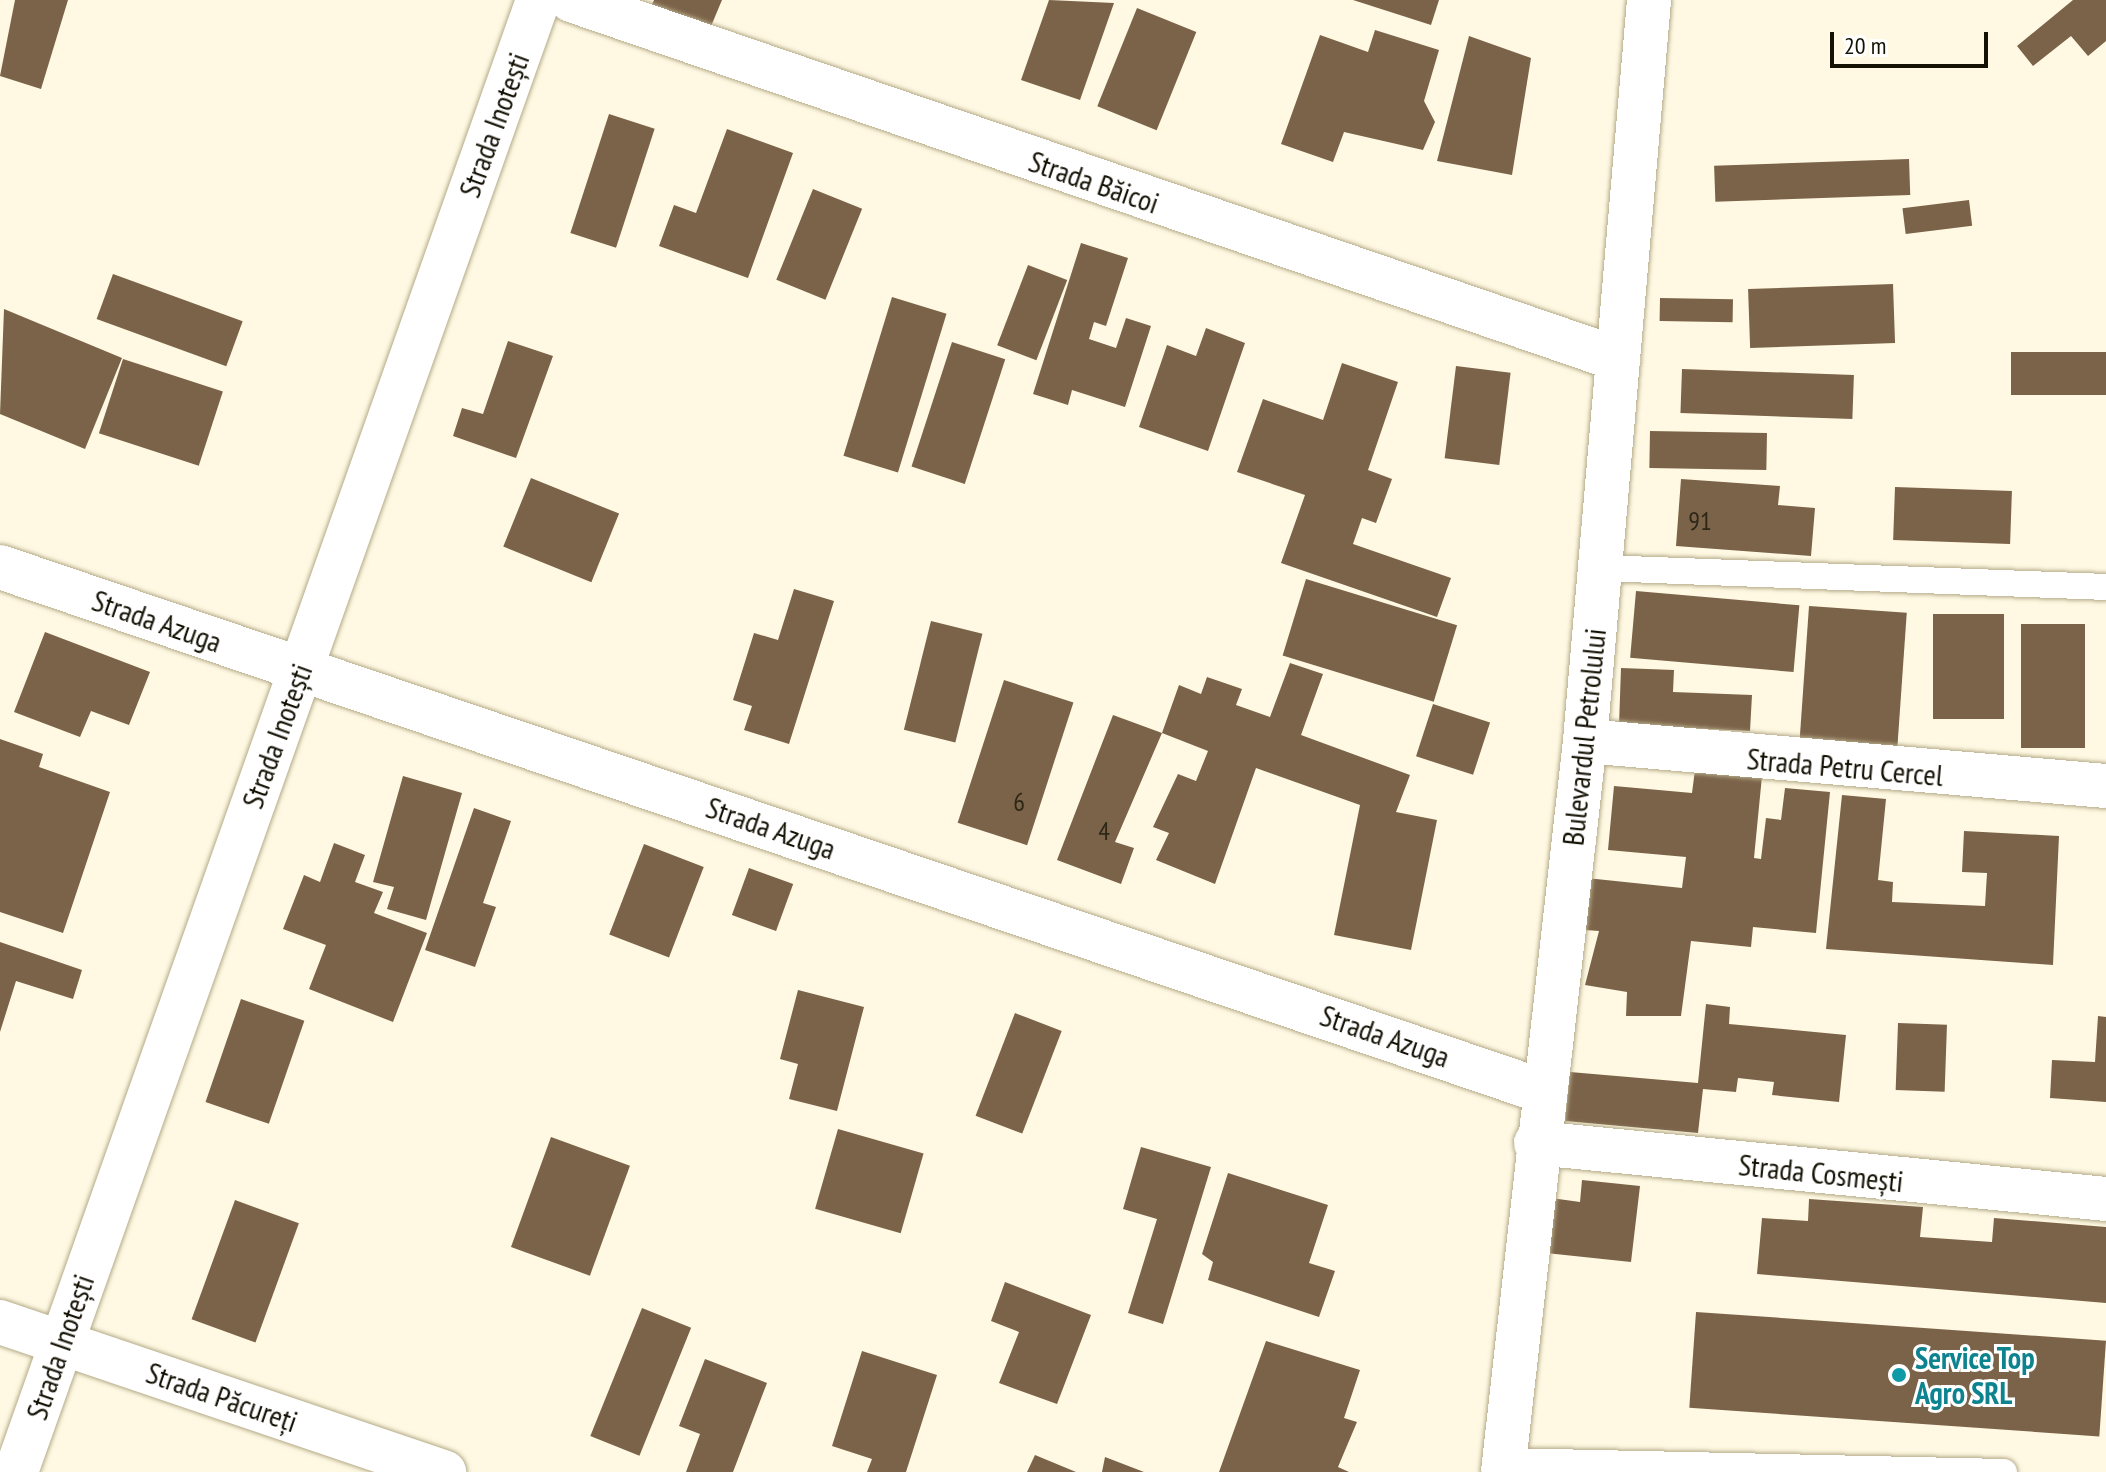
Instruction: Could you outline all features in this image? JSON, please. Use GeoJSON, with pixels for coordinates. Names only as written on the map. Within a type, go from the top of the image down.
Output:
{"type":"FeatureCollection","features":[{"type":"Feature","properties":{"kind":"street","name":"Strada Inotești"},"geometry":{"type":"LineString","coordinates":[[16,1472],[538,0]]}},
{"type":"Feature","properties":{"kind":"street","name":"Strada Băicoi"},"geometry":{"type":"LineString","coordinates":[[571,0],[1618,359]]}},
{"type":"Feature","properties":{"kind":"street","name":"Bulevardul Petrolului"},"geometry":{"type":"LineString","coordinates":[[1503,1467],[1536,1143],[1585,741],[1649,0]]}},
{"type":"Feature","properties":{"kind":"street","name":"Strada Azuga"},"geometry":{"type":"LineString","coordinates":[[0,567],[1542,1091]]}},
{"type":"Feature","properties":{"kind":"street","name":"Strada Petru Cercel"},"geometry":{"type":"LineString","coordinates":[[1585,741],[2106,786]]}},
{"type":"Feature","properties":{"kind":"street","name":"Strada Cosmești"},"geometry":{"type":"LineString","coordinates":[[1536,1143],[2106,1199]]}},
{"type":"Feature","properties":{"kind":"street","name":"Strada Păcureți"},"geometry":{"type":"LineString","coordinates":[[0,1322],[444,1472]]}},
{"type":"Feature","properties":{"kind":"lane"},"geometry":{"type":"LineString","coordinates":[[1601,568],[2106,587]]}},
{"type":"Feature","properties":{"kind":"lane"},"geometry":{"type":"LineString","coordinates":[[1503,1467],[2004,1472]]}},
{"type":"Feature","properties":{"kind":"building"},"geometry":{"type":"Polygon","coordinates":[[[15,0],[68,0],[41,89],[0,76],[15,0]]]}},
{"type":"Feature","properties":{"kind":"building"},"geometry":{"type":"Polygon","coordinates":[[[654,0],[722,0],[709,31],[651,7],[654,0]]]}},
{"type":"Feature","properties":{"kind":"building"},"geometry":{"type":"Polygon","coordinates":[[[1049,0],[1114,3],[1080,100],[1021,80],[1049,0]]]}},
{"type":"Feature","properties":{"kind":"building"},"geometry":{"type":"Polygon","coordinates":[[[1353,0],[1439,0],[1431,25],[1353,0]]]}},
{"type":"Feature","properties":{"kind":"building"},"geometry":{"type":"Polygon","coordinates":[[[2073,0],[2106,0],[2106,41],[2088,56],[2071,36],[2033,66],[2017,46],[2073,0]]]}},
{"type":"Feature","properties":{"kind":"building"},"geometry":{"type":"Polygon","coordinates":[[[1137,8],[1196,32],[1157,130],[1097,106],[1137,8]]]}},
{"type":"Feature","properties":{"kind":"building"},"geometry":{"type":"Polygon","coordinates":[[[1375,30],[1439,50],[1424,101],[1435,122],[1423,150],[1344,132],[1333,162],[1281,144],[1320,35],[1368,52],[1375,30]]]}},
{"type":"Feature","properties":{"kind":"building"},"geometry":{"type":"Polygon","coordinates":[[[1469,36],[1531,58],[1512,175],[1437,161],[1469,36]]]}},
{"type":"Feature","properties":{"kind":"building"},"geometry":{"type":"Polygon","coordinates":[[[609,114],[655,129],[616,248],[570,233],[609,114]]]}},
{"type":"Feature","properties":{"kind":"building"},"geometry":{"type":"Polygon","coordinates":[[[727,129],[793,153],[748,278],[659,246],[674,205],[696,213],[727,129]]]}},
{"type":"Feature","properties":{"kind":"building"},"geometry":{"type":"Polygon","coordinates":[[[1909,159],[1910,195],[1715,202],[1714,166],[1909,159]]]}},
{"type":"Feature","properties":{"kind":"building"},"geometry":{"type":"Polygon","coordinates":[[[813,189],[862,209],[825,300],[776,280],[813,189]]]}},
{"type":"Feature","properties":{"kind":"building"},"geometry":{"type":"Polygon","coordinates":[[[1969,200],[1972,226],[1906,234],[1902,208],[1969,200]]]}},
{"type":"Feature","properties":{"kind":"building"},"geometry":{"type":"Polygon","coordinates":[[[1081,243],[1128,258],[1106,326],[1094,322],[1089,339],[1116,348],[1126,318],[1151,326],[1125,407],[1072,390],[1068,405],[1033,394],[1081,243]]]}},
{"type":"Feature","properties":{"kind":"building"},"geometry":{"type":"Polygon","coordinates":[[[1028,265],[1067,280],[1036,360],[997,345],[1028,265]]]}},
{"type":"Feature","properties":{"kind":"building"},"geometry":{"type":"Polygon","coordinates":[[[113,274],[243,321],[226,366],[97,319],[113,274]]]}},
{"type":"Feature","properties":{"kind":"building"},"geometry":{"type":"Polygon","coordinates":[[[1893,284],[1895,343],[1750,348],[1748,289],[1893,284]]]}},
{"type":"Feature","properties":{"kind":"building"},"geometry":{"type":"Polygon","coordinates":[[[892,297],[947,314],[898,472],[843,456],[892,297]]]}},
{"type":"Feature","properties":{"kind":"building"},"geometry":{"type":"Polygon","coordinates":[[[1660,298],[1733,299],[1733,322],[1660,321],[1660,298]]]}},
{"type":"Feature","properties":{"kind":"building"},"geometry":{"type":"Polygon","coordinates":[[[4,309],[122,358],[85,449],[0,414],[4,309]]]}},
{"type":"Feature","properties":{"kind":"building"},"geometry":{"type":"Polygon","coordinates":[[[1206,328],[1245,343],[1208,451],[1139,427],[1167,345],[1196,356],[1206,328]]]}},
{"type":"Feature","properties":{"kind":"building"},"geometry":{"type":"Polygon","coordinates":[[[508,341],[553,356],[516,458],[453,436],[462,408],[483,414],[508,341]]]}},
{"type":"Feature","properties":{"kind":"building"},"geometry":{"type":"Polygon","coordinates":[[[952,342],[1005,359],[965,484],[912,467],[952,342]]]}},
{"type":"Feature","properties":{"kind":"building"},"geometry":{"type":"Polygon","coordinates":[[[2011,352],[2106,352],[2106,395],[2011,395],[2011,352]]]}},
{"type":"Feature","properties":{"kind":"building"},"geometry":{"type":"Polygon","coordinates":[[[123,359],[223,391],[199,466],[99,433],[123,359]]]}},
{"type":"Feature","properties":{"kind":"building"},"geometry":{"type":"Polygon","coordinates":[[[1342,363],[1398,382],[1368,470],[1392,479],[1376,523],[1362,518],[1353,544],[1451,578],[1437,617],[1281,563],[1305,495],[1237,472],[1263,399],[1323,420],[1342,363]]]}},
{"type":"Feature","properties":{"kind":"building"},"geometry":{"type":"Polygon","coordinates":[[[1456,366],[1511,373],[1499,465],[1445,458],[1456,366]]]}},
{"type":"Feature","properties":{"kind":"building"},"geometry":{"type":"Polygon","coordinates":[[[1682,369],[1854,375],[1852,419],[1680,413],[1682,369]]]}},
{"type":"Feature","properties":{"kind":"building"},"geometry":{"type":"Polygon","coordinates":[[[1650,431],[1767,433],[1766,470],[1649,468],[1650,431]]]}},
{"type":"Feature","properties":{"kind":"building"},"geometry":{"type":"Polygon","coordinates":[[[531,478],[619,514],[591,582],[503,547],[531,478]]]}},
{"type":"Feature","properties":{"kind":"building"},"geometry":{"type":"Polygon","coordinates":[[[1681,479],[1780,486],[1778,505],[1815,508],[1811,556],[1676,546],[1681,479]]]}},
{"type":"Feature","properties":{"kind":"building"},"geometry":{"type":"Polygon","coordinates":[[[1895,487],[2012,491],[2010,544],[1893,540],[1895,487]]]}},
{"type":"Feature","properties":{"kind":"building"},"geometry":{"type":"Polygon","coordinates":[[[1306,579],[1457,625],[1434,702],[1283,656],[1306,579]]]}},
{"type":"Feature","properties":{"kind":"building"},"geometry":{"type":"Polygon","coordinates":[[[794,589],[834,601],[789,744],[744,730],[752,706],[733,700],[754,633],[778,640],[794,589]]]}},
{"type":"Feature","properties":{"kind":"building"},"geometry":{"type":"Polygon","coordinates":[[[1636,591],[1799,605],[1794,672],[1630,658],[1636,591]]]}},
{"type":"Feature","properties":{"kind":"building"},"geometry":{"type":"Polygon","coordinates":[[[1809,606],[1907,613],[1897,751],[1799,745],[1809,606]]]}},
{"type":"Feature","properties":{"kind":"building"},"geometry":{"type":"Polygon","coordinates":[[[1933,614],[2004,614],[2004,719],[1933,719],[1933,614]]]}},
{"type":"Feature","properties":{"kind":"building"},"geometry":{"type":"Polygon","coordinates":[[[931,621],[982,634],[955,742],[904,730],[931,621]]]}},
{"type":"Feature","properties":{"kind":"building"},"geometry":{"type":"Polygon","coordinates":[[[2021,624],[2085,624],[2085,748],[2021,748],[2021,624]]]}},
{"type":"Feature","properties":{"kind":"building"},"geometry":{"type":"Polygon","coordinates":[[[45,632],[150,672],[129,725],[91,711],[80,737],[14,712],[45,632]]]}},
{"type":"Feature","properties":{"kind":"building"},"geometry":{"type":"Polygon","coordinates":[[[1290,663],[1323,674],[1301,735],[1410,775],[1396,812],[1437,820],[1411,950],[1334,935],[1360,805],[1256,768],[1215,884],[1156,860],[1169,833],[1153,827],[1178,774],[1196,781],[1208,751],[1162,733],[1179,685],[1201,694],[1207,677],[1242,689],[1236,705],[1270,717],[1290,663]]]}},
{"type":"Feature","properties":{"kind":"building"},"geometry":{"type":"Polygon","coordinates":[[[1621,668],[1674,670],[1673,692],[1752,695],[1750,731],[1619,725],[1621,668]]]}},
{"type":"Feature","properties":{"kind":"building"},"geometry":{"type":"Polygon","coordinates":[[[1004,680],[1073,703],[1027,845],[958,823],[1004,680]]]}},
{"type":"Feature","properties":{"kind":"building"},"geometry":{"type":"Polygon","coordinates":[[[1433,704],[1490,723],[1473,775],[1416,756],[1433,704]]]}},
{"type":"Feature","properties":{"kind":"building"},"geometry":{"type":"Polygon","coordinates":[[[1113,715],[1162,733],[1115,842],[1134,848],[1121,884],[1057,860],[1113,715]]]}},
{"type":"Feature","properties":{"kind":"building"},"geometry":{"type":"Polygon","coordinates":[[[0,739],[43,754],[39,767],[110,792],[63,933],[0,912],[0,739]]]}},
{"type":"Feature","properties":{"kind":"building"},"geometry":{"type":"Polygon","coordinates":[[[1695,770],[1762,776],[1754,858],[1761,859],[1766,818],[1781,820],[1785,788],[1830,792],[1816,933],[1753,927],[1751,947],[1691,941],[1681,1016],[1626,1016],[1627,992],[1585,985],[1599,931],[1572,929],[1577,877],[1682,888],[1686,857],[1608,850],[1614,786],[1692,793],[1695,770]]]}},
{"type":"Feature","properties":{"kind":"building"},"geometry":{"type":"Polygon","coordinates":[[[403,776],[462,793],[426,920],[387,909],[394,887],[373,882],[403,776]]]}},
{"type":"Feature","properties":{"kind":"building"},"geometry":{"type":"Polygon","coordinates":[[[1842,795],[1886,799],[1878,880],[1893,882],[1892,902],[1985,906],[1987,873],[1962,872],[1964,831],[2059,836],[2053,965],[1826,949],[1842,795]]]}},
{"type":"Feature","properties":{"kind":"building"},"geometry":{"type":"Polygon","coordinates":[[[474,808],[511,821],[483,903],[496,907],[475,967],[425,950],[474,808]]]}},
{"type":"Feature","properties":{"kind":"building"},"geometry":{"type":"Polygon","coordinates":[[[334,843],[365,855],[355,882],[383,892],[374,913],[427,933],[393,1022],[309,989],[326,945],[283,929],[304,875],[320,882],[334,843]]]}},
{"type":"Feature","properties":{"kind":"building"},"geometry":{"type":"Polygon","coordinates":[[[644,844],[704,867],[669,957],[609,935],[644,844]]]}},
{"type":"Feature","properties":{"kind":"building"},"geometry":{"type":"Polygon","coordinates":[[[749,868],[793,884],[776,931],[732,915],[749,868]]]}},
{"type":"Feature","properties":{"kind":"building"},"geometry":{"type":"Polygon","coordinates":[[[0,942],[82,970],[73,999],[16,981],[0,1032],[0,942]]]}},
{"type":"Feature","properties":{"kind":"building"},"geometry":{"type":"Polygon","coordinates":[[[798,990],[864,1007],[837,1111],[789,1099],[798,1064],[780,1059],[798,990]]]}},
{"type":"Feature","properties":{"kind":"building"},"geometry":{"type":"Polygon","coordinates":[[[241,999],[304,1021],[269,1124],[206,1102],[241,999]]]}},
{"type":"Feature","properties":{"kind":"building"},"geometry":{"type":"Polygon","coordinates":[[[1706,1004],[1730,1007],[1729,1024],[1846,1035],[1839,1102],[1772,1095],[1774,1082],[1738,1078],[1736,1092],[1703,1089],[1698,1133],[1565,1121],[1570,1072],[1698,1083],[1706,1004]]]}},
{"type":"Feature","properties":{"kind":"building"},"geometry":{"type":"Polygon","coordinates":[[[1015,1013],[1062,1031],[1022,1134],[976,1116],[1015,1013]]]}},
{"type":"Feature","properties":{"kind":"building"},"geometry":{"type":"Polygon","coordinates":[[[2098,1016],[2106,1017],[2106,1102],[2050,1098],[2052,1060],[2095,1062],[2098,1016]]]}},
{"type":"Feature","properties":{"kind":"building"},"geometry":{"type":"Polygon","coordinates":[[[1898,1023],[1947,1025],[1945,1092],[1896,1090],[1898,1023]]]}},
{"type":"Feature","properties":{"kind":"building"},"geometry":{"type":"Polygon","coordinates":[[[838,1129],[924,1154],[901,1233],[815,1209],[838,1129]]]}},
{"type":"Feature","properties":{"kind":"building"},"geometry":{"type":"Polygon","coordinates":[[[551,1137],[630,1166],[590,1276],[511,1247],[551,1137]]]}},
{"type":"Feature","properties":{"kind":"building"},"geometry":{"type":"Polygon","coordinates":[[[1141,1147],[1211,1167],[1163,1324],[1128,1313],[1157,1219],[1123,1209],[1141,1147]]]}},
{"type":"Feature","properties":{"kind":"building"},"geometry":{"type":"Polygon","coordinates":[[[1228,1173],[1328,1205],[1309,1263],[1335,1271],[1319,1317],[1208,1280],[1213,1262],[1202,1254],[1228,1173]]]}},
{"type":"Feature","properties":{"kind":"building"},"geometry":{"type":"Polygon","coordinates":[[[1582,1180],[1640,1186],[1631,1262],[1546,1253],[1551,1198],[1580,1202],[1582,1180]]]}},
{"type":"Feature","properties":{"kind":"building"},"geometry":{"type":"Polygon","coordinates":[[[1809,1199],[1923,1207],[1920,1237],[1992,1242],[1994,1218],[2106,1227],[2106,1303],[1757,1274],[1762,1218],[1808,1221],[1809,1199]]]}},
{"type":"Feature","properties":{"kind":"building"},"geometry":{"type":"Polygon","coordinates":[[[235,1200],[299,1223],[255,1343],[192,1319],[235,1200]]]}},
{"type":"Feature","properties":{"kind":"building"},"geometry":{"type":"Polygon","coordinates":[[[1005,1282],[1091,1315],[1057,1404],[999,1383],[1019,1332],[991,1321],[1005,1282]]]}},
{"type":"Feature","properties":{"kind":"building"},"geometry":{"type":"Polygon","coordinates":[[[642,1308],[691,1328],[639,1456],[590,1436],[642,1308]]]}},
{"type":"Feature","properties":{"kind":"building","name":"Service Top Agro SRL"},"geometry":{"type":"Polygon","coordinates":[[[1696,1312],[2106,1341],[2099,1436],[1689,1408],[1696,1312]]]}},
{"type":"Feature","properties":{"kind":"building"},"geometry":{"type":"Polygon","coordinates":[[[1266,1341],[1360,1370],[1344,1418],[1357,1422],[1338,1467],[1349,1472],[1219,1472],[1266,1341]]]}},
{"type":"Feature","properties":{"kind":"building"},"geometry":{"type":"Polygon","coordinates":[[[862,1351],[937,1375],[906,1472],[867,1472],[872,1459],[832,1446],[862,1351]]]}},
{"type":"Feature","properties":{"kind":"building"},"geometry":{"type":"Polygon","coordinates":[[[705,1359],[767,1383],[733,1472],[686,1472],[700,1434],[679,1426],[705,1359]]]}},
{"type":"Feature","properties":{"kind":"building"},"geometry":{"type":"Polygon","coordinates":[[[1035,1455],[1076,1472],[1027,1472],[1035,1455]]]}},
{"type":"Feature","properties":{"kind":"building"},"geometry":{"type":"Polygon","coordinates":[[[1105,1457],[1144,1472],[1102,1472],[1105,1457]]]}},
{"type":"Feature","properties":{"kind":"place","name":"Service Top Agro SRL"},"geometry":{"type":"Point","coordinates":[1899,1375]}}]}
